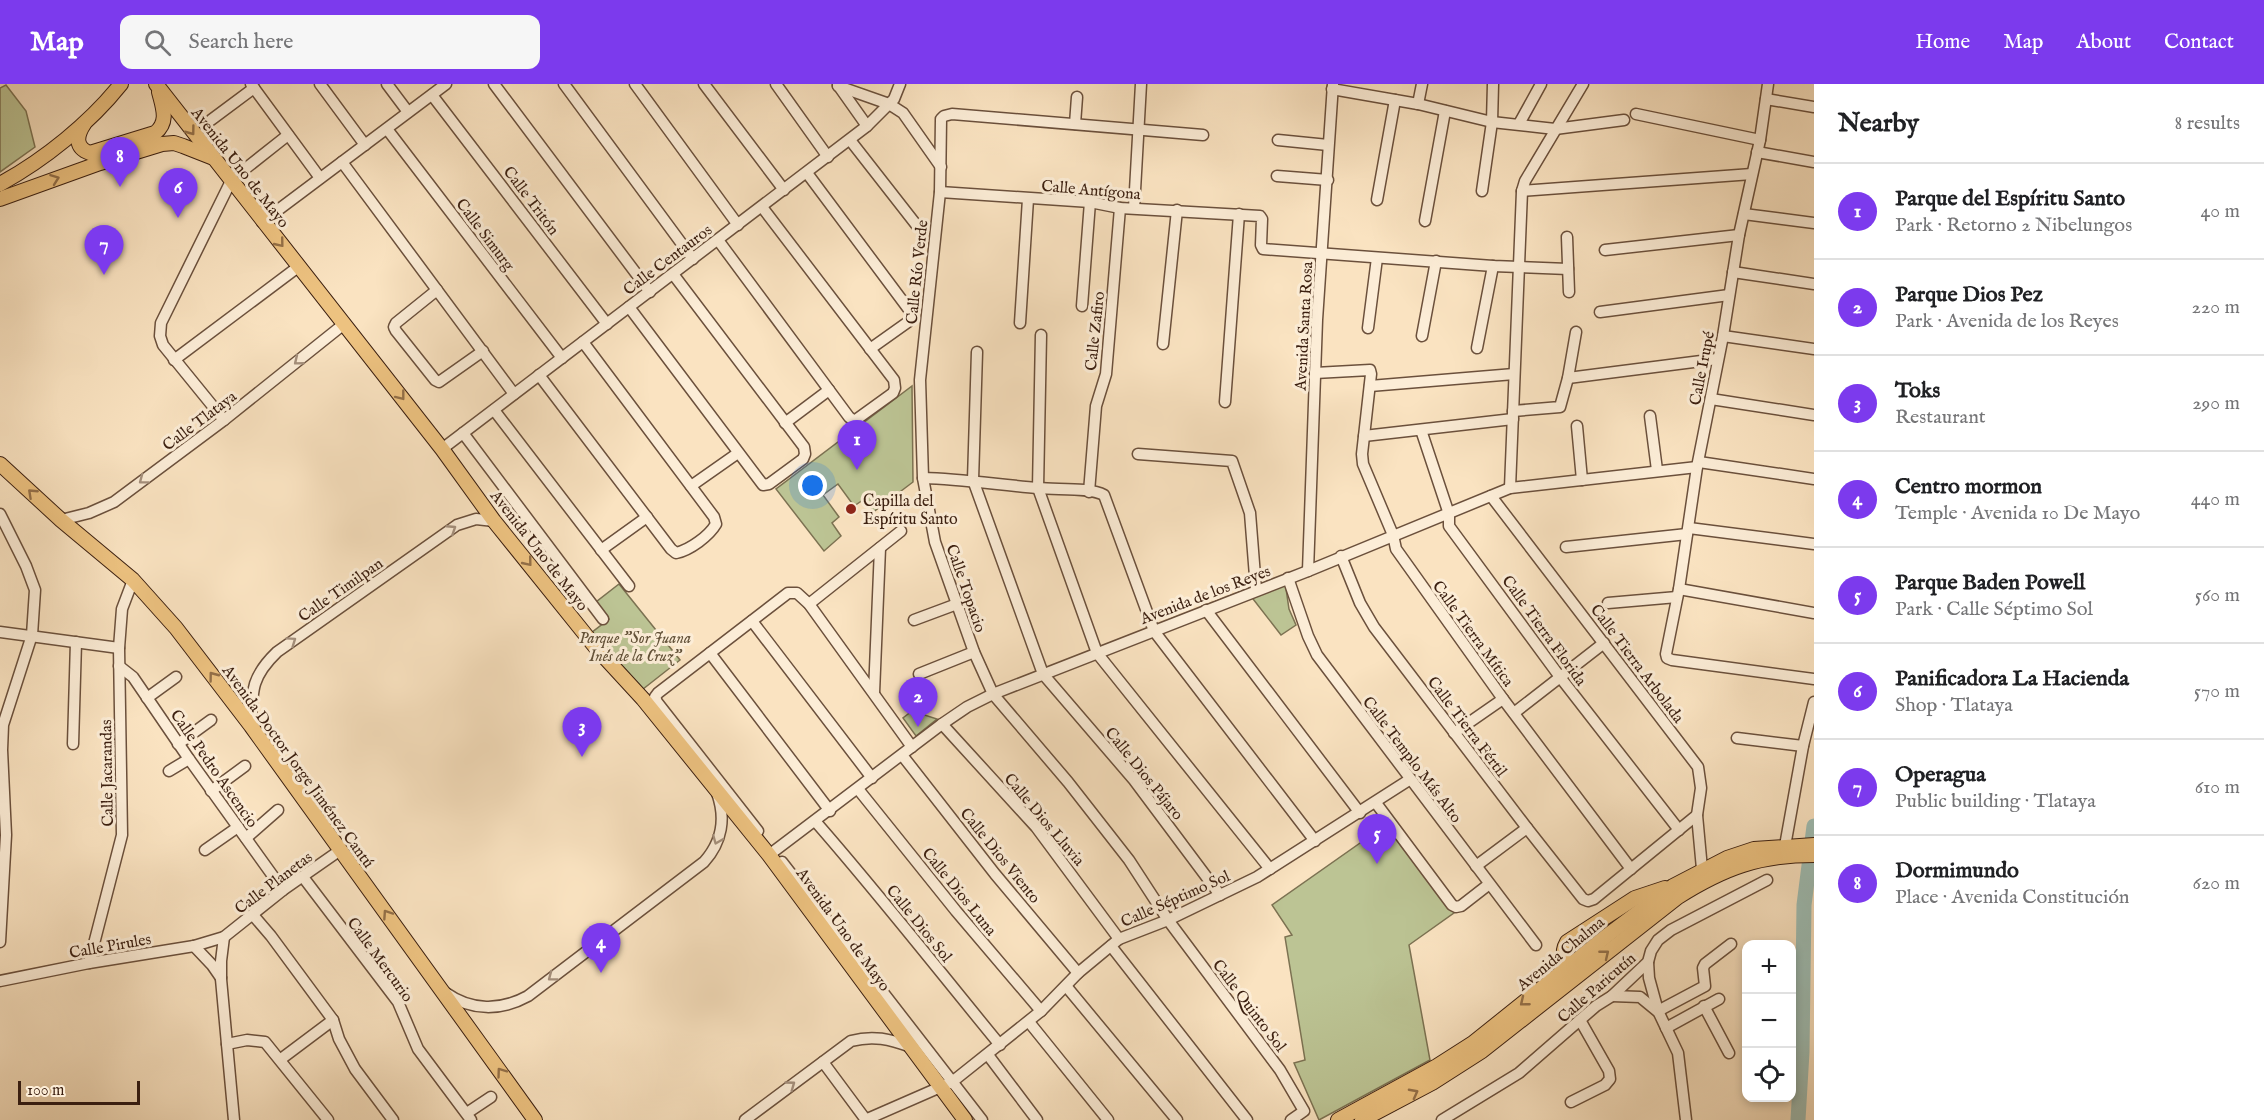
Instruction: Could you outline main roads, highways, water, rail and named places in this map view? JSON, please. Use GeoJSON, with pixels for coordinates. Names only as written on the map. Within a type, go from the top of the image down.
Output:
{"type":"FeatureCollection","features":[{"type":"Feature","properties":{"kind":"main road"},"geometry":{"type":"LineString","coordinates":[[86,122],[79,134],[78,142],[82,149],[90,153],[155,133],[162,126],[165,117],[157,86]]}},
{"type":"Feature","properties":{"kind":"main road","name":"Avenida Uno de Mayo"},"geometry":{"type":"LineString","coordinates":[[157,86],[442,449],[494,521],[597,648],[659,713],[712,785],[772,853],[911,1047],[946,1084],[965,1120]]}},
{"type":"Feature","properties":{"kind":"main road"},"geometry":{"type":"LineString","coordinates":[[0,184],[31,164],[86,122],[119,87]]}},
{"type":"Feature","properties":{"kind":"main road"},"geometry":{"type":"LineString","coordinates":[[0,199],[100,163],[162,144],[174,143],[211,157]]}},
{"type":"Feature","properties":{"kind":"main road","name":"Avenida Doctor Jorge Jiménez Cantú"},"geometry":{"type":"LineString","coordinates":[[0,464],[61,520],[133,580],[177,628],[251,726],[535,1120]]}},
{"type":"Feature","properties":{"kind":"main road","name":"Avenida Chalma"},"geometry":{"type":"LineString","coordinates":[[1362,1120],[1432,1083],[1482,1051],[1673,886],[1702,869],[1754,849],[1785,846],[1810,850]]}},
{"type":"Feature","properties":{"kind":"main road","name":"Avenida Chalma"},"geometry":{"type":"LineString","coordinates":[[1338,1120],[1437,1066],[1473,1043],[1678,897],[1706,880],[1744,863],[1810,850]]}},
{"type":"Feature","properties":{"kind":"main road"},"geometry":{"type":"LineString","coordinates":[[1574,971],[1563,957],[1563,948],[1567,942],[1635,898],[1673,886]]}},
{"type":"Feature","properties":{"kind":"waterway"},"geometry":{"type":"LineString","coordinates":[[1798,1120],[1802,1052],[1804,905],[1814,826]]}},
{"type":"Feature","properties":{"kind":"waterway"},"geometry":{"type":"LineString","coordinates":[[1809,865],[1814,864]]}},
{"type":"Feature","properties":{"kind":"place","name":"Dormimundo"},"geometry":{"type":"Point","coordinates":[120,187]}},
{"type":"Feature","properties":{"kind":"place","name":"Panificadora La Hacienda"},"geometry":{"type":"Point","coordinates":[178,218]}},
{"type":"Feature","properties":{"kind":"place","name":"Operagua"},"geometry":{"type":"Point","coordinates":[104,275]}},
{"type":"Feature","properties":{"kind":"place","name":"Parque del Espíritu Santo"},"geometry":{"type":"Point","coordinates":[857,470]}},
{"type":"Feature","properties":{"kind":"place","name":"Capilla del Espíritu Santo"},"geometry":{"type":"Point","coordinates":[851,509]}},
{"type":"Feature","properties":{"kind":"place","name":"Parque Dios Pez"},"geometry":{"type":"Point","coordinates":[918,727]}},
{"type":"Feature","properties":{"kind":"place","name":"Toks"},"geometry":{"type":"Point","coordinates":[582,757]}},
{"type":"Feature","properties":{"kind":"place","name":"Parque Baden Powell"},"geometry":{"type":"Point","coordinates":[1377,864]}},
{"type":"Feature","properties":{"kind":"place","name":"Centro mormon"},"geometry":{"type":"Point","coordinates":[601,973]}},
{"type":"Feature","properties":{"kind":"park label","name":"Parque \"Sor Juana Inés de la Cruz\""},"geometry":{"type":"Point","coordinates":[635,646]}}]}
